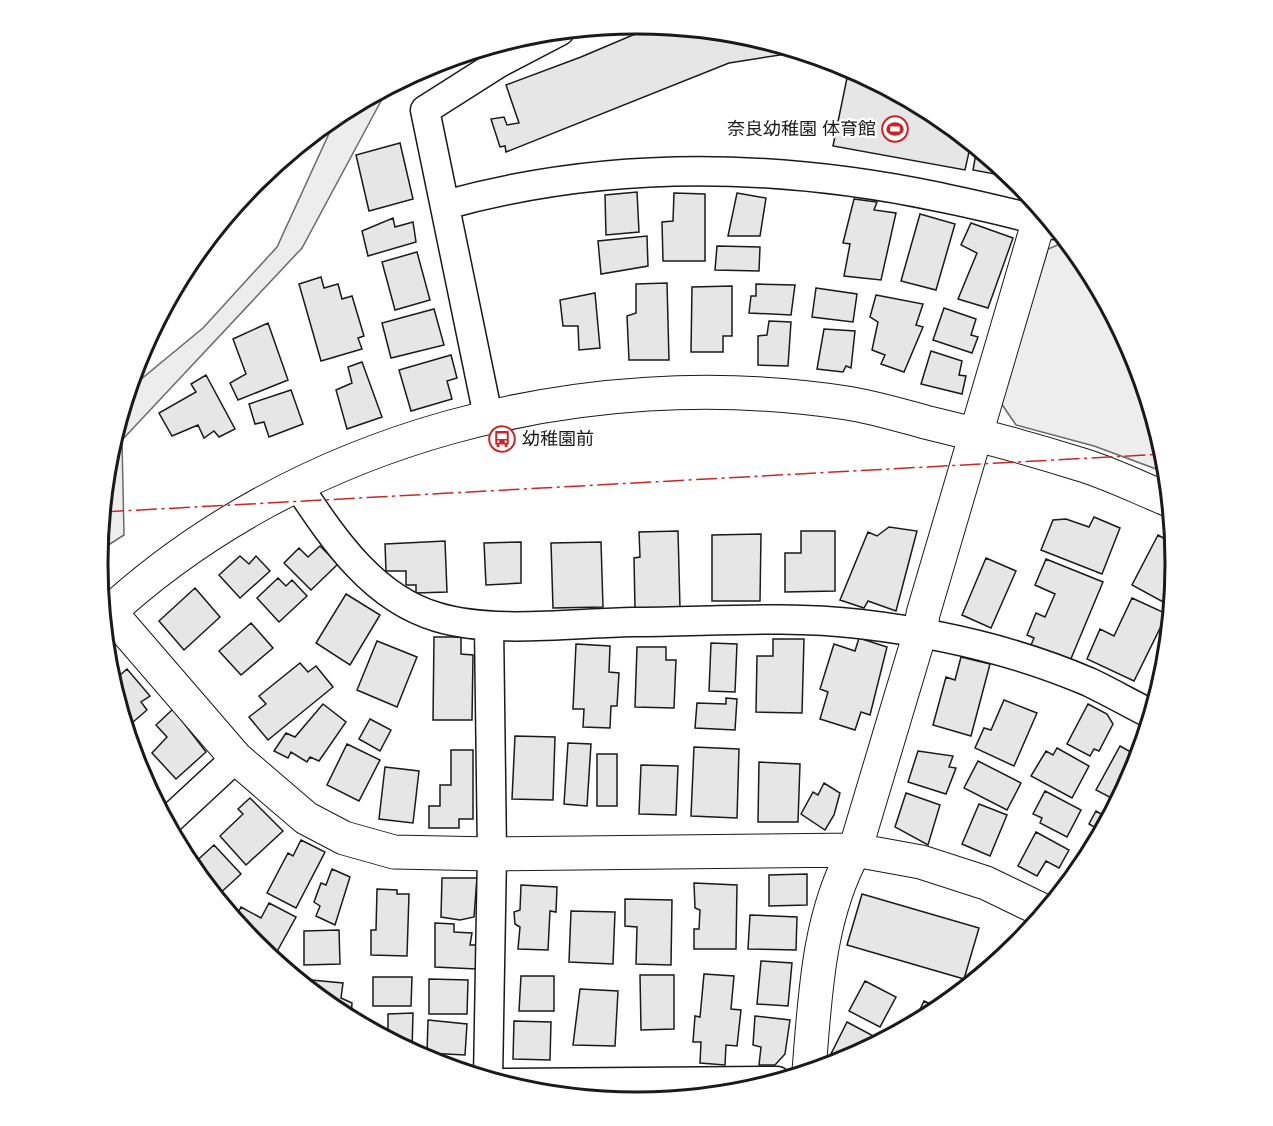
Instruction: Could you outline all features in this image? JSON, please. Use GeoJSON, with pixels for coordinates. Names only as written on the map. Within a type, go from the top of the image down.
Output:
{"type":"FeatureCollection","features":[{"type":"Feature","properties":{"kind":"street"},"geometry":{"type":"LineString","coordinates":[[488,416],[425,110],[499,63],[535,45]]}},
{"type":"Feature","properties":{"kind":"street"},"geometry":{"type":"LineString","coordinates":[[445,205],[498,190],[605,175],[679,169],[763,172],[882,185],[1036,217]]}},
{"type":"Feature","properties":{"kind":"street"},"geometry":{"type":"LineString","coordinates":[[810,1062],[818,967],[841,874],[855,850],[977,434],[1043,226]]}},
{"type":"Feature","properties":{"kind":"street"},"geometry":{"type":"LineString","coordinates":[[111,611],[201,541],[245,513],[298,486],[408,439],[488,416],[638,394],[746,392],[849,403],[977,434],[1082,465],[1160,496]]}},
{"type":"Feature","properties":{"kind":"street"},"geometry":{"type":"LineString","coordinates":[[298,486],[338,545],[390,594],[436,617],[489,626],[790,621],[858,624],[920,633],[986,647],[1088,682],[1144,710]]}},
{"type":"Feature","properties":{"kind":"street"},"geometry":{"type":"LineString","coordinates":[[112,621],[236,758],[306,818],[344,838],[394,852],[492,854],[855,850],[921,862],[975,879],[1037,908]]}},
{"type":"Feature","properties":{"kind":"street"},"geometry":{"type":"LineString","coordinates":[[488,1069],[492,854],[489,626]]}},
{"type":"Feature","properties":{"kind":"street"},"geometry":{"type":"LineString","coordinates":[[173,816],[236,758]]}},
{"type":"Feature","properties":{"kind":"street"},"geometry":{"type":"LineString","coordinates":[[543,1083],[738,1081]]}},
{"type":"Feature","properties":{"kind":"shaded area"},"geometry":{"type":"Polygon","coordinates":[[[381,100],[302,248],[123,439],[141,379],[203,328],[277,247],[329,134],[381,100]]]}},
{"type":"Feature","properties":{"kind":"shaded area"},"geometry":{"type":"Polygon","coordinates":[[[1059,245],[1076,269],[1110,329],[1137,393],[1156,469],[1094,446],[1016,425],[1001,403],[1048,249],[1059,245]]]}},
{"type":"Feature","properties":{"kind":"shaded area"},"geometry":{"type":"Polygon","coordinates":[[[122,443],[124,535],[109,545],[113,494],[122,443]]]}},
{"type":"Feature","properties":{"kind":"building"},"geometry":{"type":"Polygon","coordinates":[[[636,34],[705,39],[780,55],[729,63],[506,152],[505,146],[500,147],[491,119],[504,117],[507,125],[519,123],[506,85],[636,34]]]}},
{"type":"Feature","properties":{"kind":"building","name":"奈良幼稚園 体育館"},"geometry":{"type":"Polygon","coordinates":[[[847,79],[901,105],[969,153],[965,170],[833,146],[847,79]]]}},
{"type":"Feature","properties":{"kind":"building"},"geometry":{"type":"Polygon","coordinates":[[[400,143],[413,199],[369,211],[356,155],[400,143]]]}},
{"type":"Feature","properties":{"kind":"building"},"geometry":{"type":"Polygon","coordinates":[[[975,158],[994,174],[973,170],[975,158]]]}},
{"type":"Feature","properties":{"kind":"building"},"geometry":{"type":"Polygon","coordinates":[[[637,192],[639,232],[606,235],[605,195],[637,192]]]}},
{"type":"Feature","properties":{"kind":"building"},"geometry":{"type":"Polygon","coordinates":[[[674,193],[705,194],[705,261],[663,261],[662,222],[673,221],[674,193]]]}},
{"type":"Feature","properties":{"kind":"building"},"geometry":{"type":"Polygon","coordinates":[[[737,193],[766,198],[760,236],[728,236],[737,193]]]}},
{"type":"Feature","properties":{"kind":"building"},"geometry":{"type":"Polygon","coordinates":[[[854,199],[877,202],[874,210],[896,213],[881,280],[844,276],[850,244],[843,243],[854,199]]]}},
{"type":"Feature","properties":{"kind":"building"},"geometry":{"type":"Polygon","coordinates":[[[920,214],[955,224],[936,290],[901,281],[920,214]]]}},
{"type":"Feature","properties":{"kind":"building"},"geometry":{"type":"Polygon","coordinates":[[[393,218],[395,227],[413,222],[416,242],[368,256],[362,231],[393,218]]]}},
{"type":"Feature","properties":{"kind":"building"},"geometry":{"type":"Polygon","coordinates":[[[971,223],[1013,238],[988,308],[958,299],[977,253],[961,245],[971,223]]]}},
{"type":"Feature","properties":{"kind":"building"},"geometry":{"type":"Polygon","coordinates":[[[647,236],[648,266],[601,274],[598,241],[647,236]]]}},
{"type":"Feature","properties":{"kind":"building"},"geometry":{"type":"Polygon","coordinates":[[[717,246],[760,247],[759,271],[715,270],[717,246]]]}},
{"type":"Feature","properties":{"kind":"building"},"geometry":{"type":"Polygon","coordinates":[[[417,252],[430,300],[395,310],[382,262],[417,252]]]}},
{"type":"Feature","properties":{"kind":"building"},"geometry":{"type":"Polygon","coordinates":[[[321,277],[324,288],[338,284],[342,299],[352,296],[364,336],[358,338],[362,349],[321,361],[299,284],[321,277]]]}},
{"type":"Feature","properties":{"kind":"building"},"geometry":{"type":"Polygon","coordinates":[[[667,283],[669,360],[629,360],[627,316],[636,313],[636,284],[667,283]]]}},
{"type":"Feature","properties":{"kind":"building"},"geometry":{"type":"Polygon","coordinates":[[[756,284],[795,285],[791,315],[749,313],[751,296],[756,296],[756,284]]]}},
{"type":"Feature","properties":{"kind":"building"},"geometry":{"type":"Polygon","coordinates":[[[732,286],[732,336],[723,336],[723,352],[691,352],[692,287],[732,286]]]}},
{"type":"Feature","properties":{"kind":"building"},"geometry":{"type":"Polygon","coordinates":[[[816,288],[857,294],[853,322],[812,317],[816,288]]]}},
{"type":"Feature","properties":{"kind":"building"},"geometry":{"type":"Polygon","coordinates":[[[595,293],[600,348],[579,350],[578,326],[563,326],[560,300],[595,293]]]}},
{"type":"Feature","properties":{"kind":"building"},"geometry":{"type":"Polygon","coordinates":[[[876,295],[923,304],[916,325],[923,327],[904,372],[881,364],[885,355],[872,350],[878,322],[870,317],[876,295]]]}},
{"type":"Feature","properties":{"kind":"building"},"geometry":{"type":"Polygon","coordinates":[[[944,308],[976,319],[971,335],[978,337],[972,353],[933,340],[944,308]]]}},
{"type":"Feature","properties":{"kind":"building"},"geometry":{"type":"Polygon","coordinates":[[[434,309],[444,345],[391,358],[382,323],[434,309]]]}},
{"type":"Feature","properties":{"kind":"building"},"geometry":{"type":"Polygon","coordinates":[[[769,321],[791,322],[788,366],[758,365],[758,336],[767,335],[769,321]]]}},
{"type":"Feature","properties":{"kind":"building"},"geometry":{"type":"Polygon","coordinates":[[[268,323],[288,380],[238,400],[230,383],[246,374],[233,339],[268,323]]]}},
{"type":"Feature","properties":{"kind":"building"},"geometry":{"type":"Polygon","coordinates":[[[824,329],[855,331],[851,368],[846,366],[843,372],[817,369],[824,329]]]}},
{"type":"Feature","properties":{"kind":"building"},"geometry":{"type":"Polygon","coordinates":[[[931,351],[962,361],[959,375],[966,376],[962,394],[921,384],[931,351]]]}},
{"type":"Feature","properties":{"kind":"building"},"geometry":{"type":"Polygon","coordinates":[[[451,355],[457,378],[447,381],[452,399],[411,411],[399,370],[451,355]]]}},
{"type":"Feature","properties":{"kind":"building"},"geometry":{"type":"Polygon","coordinates":[[[362,362],[382,417],[347,429],[336,390],[352,383],[348,367],[362,362]]]}},
{"type":"Feature","properties":{"kind":"building"},"geometry":{"type":"Polygon","coordinates":[[[206,375],[235,429],[219,437],[214,431],[204,438],[198,425],[172,436],[159,413],[196,392],[191,384],[206,375]]]}},
{"type":"Feature","properties":{"kind":"building"},"geometry":{"type":"Polygon","coordinates":[[[291,390],[303,424],[269,437],[264,422],[255,424],[249,404],[291,390]]]}},
{"type":"Feature","properties":{"kind":"building"},"geometry":{"type":"Polygon","coordinates":[[[1094,517],[1120,528],[1102,574],[1041,550],[1053,520],[1066,519],[1089,527],[1094,517]]]}},
{"type":"Feature","properties":{"kind":"building"},"geometry":{"type":"Polygon","coordinates":[[[889,527],[917,531],[896,611],[868,601],[864,608],[840,600],[868,532],[877,536],[889,527]]]}},
{"type":"Feature","properties":{"kind":"building"},"geometry":{"type":"Polygon","coordinates":[[[678,531],[680,608],[635,609],[634,558],[640,557],[639,532],[678,531]]]}},
{"type":"Feature","properties":{"kind":"building"},"geometry":{"type":"Polygon","coordinates":[[[801,531],[835,531],[835,591],[785,592],[785,553],[801,553],[801,531]]]}},
{"type":"Feature","properties":{"kind":"building"},"geometry":{"type":"Polygon","coordinates":[[[761,534],[760,601],[712,601],[712,535],[761,534]]]}},
{"type":"Feature","properties":{"kind":"building"},"geometry":{"type":"Polygon","coordinates":[[[1158,535],[1164,539],[1164,602],[1132,585],[1158,535]]]}},
{"type":"Feature","properties":{"kind":"building"},"geometry":{"type":"Polygon","coordinates":[[[445,541],[447,592],[416,593],[416,585],[406,585],[406,571],[386,571],[385,544],[445,541]]]}},
{"type":"Feature","properties":{"kind":"building"},"geometry":{"type":"Polygon","coordinates":[[[521,542],[521,583],[486,585],[484,543],[521,542]]]}},
{"type":"Feature","properties":{"kind":"building"},"geometry":{"type":"Polygon","coordinates":[[[601,542],[603,607],[553,608],[551,543],[601,542]]]}},
{"type":"Feature","properties":{"kind":"building"},"geometry":{"type":"Polygon","coordinates":[[[320,546],[338,564],[311,590],[284,563],[299,548],[308,557],[320,546]]]}},
{"type":"Feature","properties":{"kind":"building"},"geometry":{"type":"Polygon","coordinates":[[[240,556],[249,564],[256,556],[270,571],[240,598],[219,575],[240,556]]]}},
{"type":"Feature","properties":{"kind":"building"},"geometry":{"type":"Polygon","coordinates":[[[986,558],[1016,571],[991,628],[962,615],[986,558]]]}},
{"type":"Feature","properties":{"kind":"building"},"geometry":{"type":"Polygon","coordinates":[[[1046,559],[1103,582],[1070,661],[1031,645],[1034,638],[1027,635],[1036,613],[1045,617],[1055,594],[1035,585],[1046,559]]]}},
{"type":"Feature","properties":{"kind":"building"},"geometry":{"type":"Polygon","coordinates":[[[278,578],[286,586],[292,580],[307,596],[279,622],[257,598],[278,578]]]}},
{"type":"Feature","properties":{"kind":"building"},"geometry":{"type":"Polygon","coordinates":[[[195,588],[220,617],[184,650],[159,621],[195,588]]]}},
{"type":"Feature","properties":{"kind":"building"},"geometry":{"type":"Polygon","coordinates":[[[346,594],[380,615],[350,665],[316,643],[346,594]]]}},
{"type":"Feature","properties":{"kind":"building"},"geometry":{"type":"Polygon","coordinates":[[[1132,598],[1162,612],[1161,627],[1134,681],[1087,659],[1100,629],[1114,636],[1132,598]]]}},
{"type":"Feature","properties":{"kind":"building"},"geometry":{"type":"Polygon","coordinates":[[[251,623],[273,648],[241,675],[219,651],[251,623]]]}},
{"type":"Feature","properties":{"kind":"building"},"geometry":{"type":"Polygon","coordinates":[[[434,637],[461,637],[461,654],[473,655],[472,720],[433,720],[434,637]]]}},
{"type":"Feature","properties":{"kind":"building"},"geometry":{"type":"Polygon","coordinates":[[[859,638],[887,647],[870,715],[861,712],[855,730],[820,719],[828,692],[820,689],[834,644],[855,651],[859,638]]]}},
{"type":"Feature","properties":{"kind":"building"},"geometry":{"type":"Polygon","coordinates":[[[773,639],[804,639],[802,713],[756,712],[757,656],[773,656],[773,639]]]}},
{"type":"Feature","properties":{"kind":"building"},"geometry":{"type":"Polygon","coordinates":[[[377,641],[417,657],[397,707],[357,690],[377,641]]]}},
{"type":"Feature","properties":{"kind":"building"},"geometry":{"type":"Polygon","coordinates":[[[711,643],[737,644],[735,692],[709,691],[711,643]]]}},
{"type":"Feature","properties":{"kind":"building"},"geometry":{"type":"Polygon","coordinates":[[[576,644],[610,646],[609,672],[619,673],[617,706],[611,706],[610,728],[583,727],[584,709],[573,709],[576,644]]]}},
{"type":"Feature","properties":{"kind":"building"},"geometry":{"type":"Polygon","coordinates":[[[637,647],[666,647],[666,660],[676,660],[674,708],[635,707],[637,647]]]}},
{"type":"Feature","properties":{"kind":"building"},"geometry":{"type":"Polygon","coordinates":[[[961,657],[990,664],[971,736],[933,725],[946,677],[955,680],[961,657]]]}},
{"type":"Feature","properties":{"kind":"building"},"geometry":{"type":"Polygon","coordinates":[[[300,663],[308,672],[316,666],[333,687],[268,740],[249,717],[266,704],[259,696],[300,663]]]}},
{"type":"Feature","properties":{"kind":"building"},"geometry":{"type":"Polygon","coordinates":[[[127,669],[150,696],[141,702],[147,710],[133,722],[126,700],[120,675],[127,669]]]}},
{"type":"Feature","properties":{"kind":"building"},"geometry":{"type":"Polygon","coordinates":[[[726,698],[737,699],[735,730],[695,728],[697,703],[726,704],[726,698]]]}},
{"type":"Feature","properties":{"kind":"building"},"geometry":{"type":"Polygon","coordinates":[[[1004,700],[1037,713],[1014,766],[975,748],[984,728],[991,730],[1004,700]]]}},
{"type":"Feature","properties":{"kind":"building"},"geometry":{"type":"Polygon","coordinates":[[[323,704],[346,722],[319,761],[310,757],[307,762],[291,752],[288,758],[274,751],[286,733],[295,737],[323,704]]]}},
{"type":"Feature","properties":{"kind":"building"},"geometry":{"type":"Polygon","coordinates":[[[1088,704],[1107,714],[1113,724],[1099,751],[1094,749],[1090,756],[1067,744],[1088,704]]]}},
{"type":"Feature","properties":{"kind":"building"},"geometry":{"type":"Polygon","coordinates":[[[173,709],[206,752],[176,779],[152,753],[167,737],[156,725],[173,709]]]}},
{"type":"Feature","properties":{"kind":"building"},"geometry":{"type":"Polygon","coordinates":[[[370,719],[391,730],[380,751],[359,739],[370,719]]]}},
{"type":"Feature","properties":{"kind":"building"},"geometry":{"type":"Polygon","coordinates":[[[515,736],[555,737],[553,800],[512,799],[515,736]]]}},
{"type":"Feature","properties":{"kind":"building"},"geometry":{"type":"Polygon","coordinates":[[[568,743],[591,744],[587,806],[564,804],[568,743]]]}},
{"type":"Feature","properties":{"kind":"building"},"geometry":{"type":"Polygon","coordinates":[[[347,744],[380,760],[359,801],[327,785],[347,744]]]}},
{"type":"Feature","properties":{"kind":"building"},"geometry":{"type":"Polygon","coordinates":[[[1120,746],[1130,752],[1110,797],[1096,790],[1120,746]]]}},
{"type":"Feature","properties":{"kind":"building"},"geometry":{"type":"Polygon","coordinates":[[[694,747],[739,749],[737,818],[691,816],[694,747]]]}},
{"type":"Feature","properties":{"kind":"building"},"geometry":{"type":"Polygon","coordinates":[[[1057,748],[1089,766],[1072,798],[1031,776],[1046,751],[1053,755],[1057,748]]]}},
{"type":"Feature","properties":{"kind":"building"},"geometry":{"type":"Polygon","coordinates":[[[451,750],[473,750],[473,819],[459,819],[459,828],[429,828],[429,806],[440,806],[440,785],[451,785],[451,750]]]}},
{"type":"Feature","properties":{"kind":"building"},"geometry":{"type":"Polygon","coordinates":[[[918,751],[953,756],[949,767],[956,768],[946,794],[908,782],[918,751]]]}},
{"type":"Feature","properties":{"kind":"building"},"geometry":{"type":"Polygon","coordinates":[[[597,754],[617,754],[617,806],[597,806],[597,754]]]}},
{"type":"Feature","properties":{"kind":"building"},"geometry":{"type":"Polygon","coordinates":[[[978,761],[1021,783],[1007,810],[964,788],[978,761]]]}},
{"type":"Feature","properties":{"kind":"building"},"geometry":{"type":"Polygon","coordinates":[[[759,762],[800,764],[798,822],[758,822],[759,762]]]}},
{"type":"Feature","properties":{"kind":"building"},"geometry":{"type":"Polygon","coordinates":[[[641,765],[678,766],[676,815],[639,814],[641,765]]]}},
{"type":"Feature","properties":{"kind":"building"},"geometry":{"type":"Polygon","coordinates":[[[385,767],[419,771],[413,823],[379,819],[385,767]]]}},
{"type":"Feature","properties":{"kind":"building"},"geometry":{"type":"Polygon","coordinates":[[[824,783],[840,793],[834,815],[825,830],[801,814],[813,792],[818,795],[824,783]]]}},
{"type":"Feature","properties":{"kind":"building"},"geometry":{"type":"Polygon","coordinates":[[[1045,791],[1081,810],[1067,837],[1040,823],[1042,818],[1033,814],[1045,791]]]}},
{"type":"Feature","properties":{"kind":"building"},"geometry":{"type":"Polygon","coordinates":[[[906,793],[940,805],[928,845],[895,827],[906,793]]]}},
{"type":"Feature","properties":{"kind":"building"},"geometry":{"type":"Polygon","coordinates":[[[250,798],[283,831],[246,865],[220,836],[243,814],[238,809],[250,798]]]}},
{"type":"Feature","properties":{"kind":"building"},"geometry":{"type":"Polygon","coordinates":[[[979,804],[1007,815],[990,856],[962,844],[979,804]]]}},
{"type":"Feature","properties":{"kind":"building"},"geometry":{"type":"Polygon","coordinates":[[[1096,811],[1101,814],[1094,827],[1089,824],[1096,811]]]}},
{"type":"Feature","properties":{"kind":"building"},"geometry":{"type":"Polygon","coordinates":[[[1036,832],[1069,850],[1059,868],[1046,861],[1037,876],[1018,866],[1036,832]]]}},
{"type":"Feature","properties":{"kind":"building"},"geometry":{"type":"Polygon","coordinates":[[[301,840],[325,852],[296,908],[267,893],[288,853],[293,856],[301,840]]]}},
{"type":"Feature","properties":{"kind":"building"},"geometry":{"type":"Polygon","coordinates":[[[214,845],[241,874],[222,891],[199,859],[214,845]]]}},
{"type":"Feature","properties":{"kind":"building"},"geometry":{"type":"Polygon","coordinates":[[[332,869],[350,877],[335,925],[316,916],[320,906],[314,902],[321,883],[326,885],[332,869]]]}},
{"type":"Feature","properties":{"kind":"building"},"geometry":{"type":"Polygon","coordinates":[[[807,874],[807,905],[769,906],[769,875],[807,874]]]}},
{"type":"Feature","properties":{"kind":"building"},"geometry":{"type":"Polygon","coordinates":[[[442,878],[477,878],[474,917],[460,920],[441,917],[442,878]]]}},
{"type":"Feature","properties":{"kind":"building"},"geometry":{"type":"Polygon","coordinates":[[[694,883],[737,885],[736,949],[694,949],[694,929],[699,929],[700,910],[695,908],[694,883]]]}},
{"type":"Feature","properties":{"kind":"building"},"geometry":{"type":"Polygon","coordinates":[[[521,885],[557,887],[556,912],[550,911],[548,950],[518,949],[520,927],[515,924],[514,912],[520,910],[521,885]]]}},
{"type":"Feature","properties":{"kind":"building"},"geometry":{"type":"Polygon","coordinates":[[[377,889],[397,890],[397,894],[409,894],[407,956],[371,955],[371,930],[376,930],[377,889]]]}},
{"type":"Feature","properties":{"kind":"building"},"geometry":{"type":"Polygon","coordinates":[[[862,894],[979,928],[962,979],[847,945],[862,894]]]}},
{"type":"Feature","properties":{"kind":"building"},"geometry":{"type":"Polygon","coordinates":[[[625,899],[672,900],[671,965],[636,964],[637,927],[625,926],[625,899]]]}},
{"type":"Feature","properties":{"kind":"building"},"geometry":{"type":"Polygon","coordinates":[[[269,903],[296,917],[278,950],[239,911],[241,907],[261,918],[269,903]]]}},
{"type":"Feature","properties":{"kind":"building"},"geometry":{"type":"Polygon","coordinates":[[[571,911],[615,912],[613,964],[569,962],[571,911]]]}},
{"type":"Feature","properties":{"kind":"building"},"geometry":{"type":"Polygon","coordinates":[[[750,915],[797,917],[796,950],[748,949],[750,915]]]}},
{"type":"Feature","properties":{"kind":"building"},"geometry":{"type":"Polygon","coordinates":[[[435,923],[454,924],[454,932],[472,933],[470,945],[477,945],[476,969],[435,967],[435,923]]]}},
{"type":"Feature","properties":{"kind":"building"},"geometry":{"type":"Polygon","coordinates":[[[339,930],[340,964],[304,965],[304,931],[339,930]]]}},
{"type":"Feature","properties":{"kind":"building"},"geometry":{"type":"Polygon","coordinates":[[[761,961],[792,963],[788,1006],[757,1004],[761,961]]]}},
{"type":"Feature","properties":{"kind":"building"},"geometry":{"type":"Polygon","coordinates":[[[704,974],[734,976],[731,1009],[741,1010],[737,1046],[726,1045],[725,1065],[700,1063],[701,1042],[693,1042],[695,1016],[700,1017],[704,974]]]}},
{"type":"Feature","properties":{"kind":"building"},"geometry":{"type":"Polygon","coordinates":[[[640,975],[674,975],[674,1029],[641,1030],[640,975]]]}},
{"type":"Feature","properties":{"kind":"building"},"geometry":{"type":"Polygon","coordinates":[[[521,976],[554,976],[554,1011],[519,1011],[521,976]]]}},
{"type":"Feature","properties":{"kind":"building"},"geometry":{"type":"Polygon","coordinates":[[[373,977],[412,977],[411,1006],[373,1006],[373,977]]]}},
{"type":"Feature","properties":{"kind":"building"},"geometry":{"type":"Polygon","coordinates":[[[429,979],[468,980],[467,1014],[429,1014],[429,979]]]}},
{"type":"Feature","properties":{"kind":"building"},"geometry":{"type":"Polygon","coordinates":[[[313,980],[343,983],[341,998],[352,1003],[352,1008],[313,980]]]}},
{"type":"Feature","properties":{"kind":"building"},"geometry":{"type":"Polygon","coordinates":[[[865,981],[896,997],[880,1027],[849,1011],[865,981]]]}},
{"type":"Feature","properties":{"kind":"building"},"geometry":{"type":"Polygon","coordinates":[[[580,989],[618,991],[615,1046],[573,1045],[580,989]]]}},
{"type":"Feature","properties":{"kind":"building"},"geometry":{"type":"Polygon","coordinates":[[[413,1013],[412,1041],[388,1029],[388,1014],[413,1013]]]}},
{"type":"Feature","properties":{"kind":"building"},"geometry":{"type":"Polygon","coordinates":[[[755,1016],[790,1020],[785,1054],[775,1065],[759,1065],[761,1047],[753,1045],[755,1016]]]}},
{"type":"Feature","properties":{"kind":"building"},"geometry":{"type":"Polygon","coordinates":[[[428,1020],[467,1024],[465,1055],[442,1054],[427,1048],[428,1020]]]}},
{"type":"Feature","properties":{"kind":"building"},"geometry":{"type":"Polygon","coordinates":[[[514,1021],[551,1022],[550,1060],[513,1059],[514,1021]]]}},
{"type":"Feature","properties":{"kind":"building"},"geometry":{"type":"Polygon","coordinates":[[[847,1022],[873,1036],[839,1051],[831,1054],[847,1022]]]}},
{"type":"Feature","properties":{"kind":"power"},"geometry":{"type":"LineString","coordinates":[[111,512],[1154,455]]}},
{"type":"Feature","properties":{"kind":"place","name":"奈良幼稚園 体育館"},"geometry":{"type":"Point","coordinates":[895,129]}},
{"type":"Feature","properties":{"kind":"place","name":"幼稚園前"},"geometry":{"type":"Point","coordinates":[502,439]}}]}
